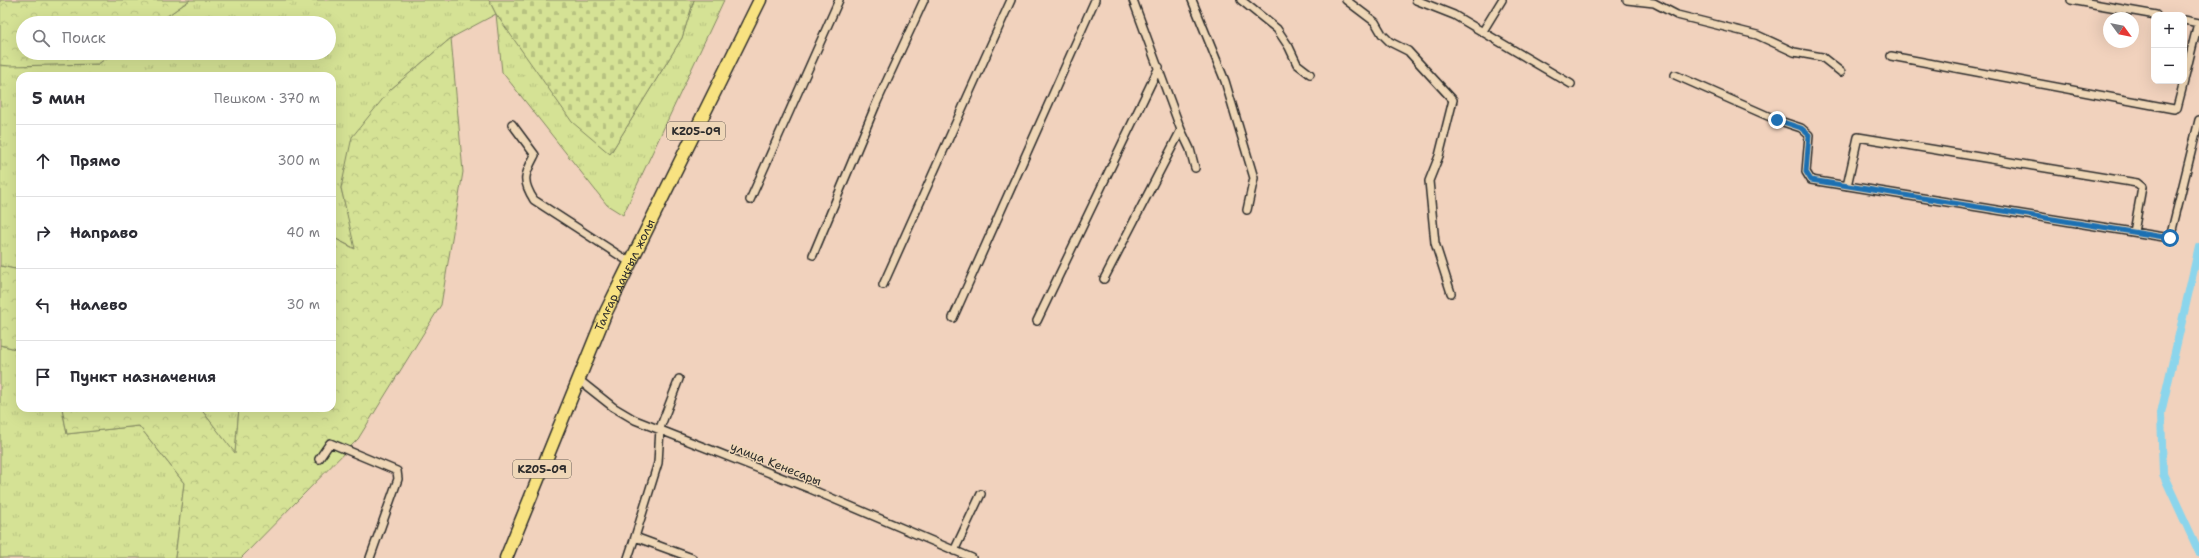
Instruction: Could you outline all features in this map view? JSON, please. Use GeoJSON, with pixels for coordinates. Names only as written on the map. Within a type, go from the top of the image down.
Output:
{"type":"FeatureCollection","features":[{"type":"Feature","properties":{"kind":"main road","name":"Талғар даңғыл жолы"},"geometry":{"type":"LineString","coordinates":[[506,558],[606,312],[760,0]]}},
{"type":"Feature","properties":{"kind":"street"},"geometry":{"type":"LineString","coordinates":[[750,200],[839,0]]}},
{"type":"Feature","properties":{"kind":"street"},"geometry":{"type":"LineString","coordinates":[[813,255],[877,102],[924,0]]}},
{"type":"Feature","properties":{"kind":"street"},"geometry":{"type":"LineString","coordinates":[[883,285],[1011,0]]}},
{"type":"Feature","properties":{"kind":"street"},"geometry":{"type":"LineString","coordinates":[[953,318],[1095,0]]}},
{"type":"Feature","properties":{"kind":"street"},"geometry":{"type":"LineString","coordinates":[[1133,0],[1181,130],[1190,149],[1195,168]]}},
{"type":"Feature","properties":{"kind":"street"},"geometry":{"type":"LineString","coordinates":[[1192,0],[1225,81],[1254,178],[1247,210]]}},
{"type":"Feature","properties":{"kind":"street"},"geometry":{"type":"LineString","coordinates":[[1242,0],[1277,29],[1289,47],[1297,64],[1310,74]]}},
{"type":"Feature","properties":{"kind":"street"},"geometry":{"type":"LineString","coordinates":[[1346,0],[1375,22],[1382,34],[1390,42],[1408,51],[1453,100],[1439,156],[1429,181],[1435,243],[1451,293]]}},
{"type":"Feature","properties":{"kind":"street"},"geometry":{"type":"LineString","coordinates":[[1416,0],[1454,15],[1570,84]]}},
{"type":"Feature","properties":{"kind":"street"},"geometry":{"type":"LineString","coordinates":[[1483,31],[1502,0]]}},
{"type":"Feature","properties":{"kind":"street"},"geometry":{"type":"LineString","coordinates":[[1627,0],[1654,3],[1677,15],[1757,35],[1794,52],[1822,58],[1841,72]]}},
{"type":"Feature","properties":{"kind":"street"},"geometry":{"type":"LineString","coordinates":[[2072,0],[2151,14]]}},
{"type":"Feature","properties":{"kind":"street"},"geometry":{"type":"LineString","coordinates":[[2187,21],[2198,23],[2187,68]]}},
{"type":"Feature","properties":{"kind":"street"},"geometry":{"type":"LineString","coordinates":[[1891,56],[2174,109],[2177,108],[2183,84]]}},
{"type":"Feature","properties":{"kind":"street"},"geometry":{"type":"LineString","coordinates":[[1037,322],[1159,67]]}},
{"type":"Feature","properties":{"kind":"street"},"geometry":{"type":"LineString","coordinates":[[1675,75],[1777,120],[1801,128],[1809,135],[1806,172],[1811,180],[2170,238],[2199,120]]}},
{"type":"Feature","properties":{"kind":"street"},"geometry":{"type":"LineString","coordinates":[[512,124],[535,155],[525,174],[526,188],[534,200],[631,263]]}},
{"type":"Feature","properties":{"kind":"street"},"geometry":{"type":"LineString","coordinates":[[1104,279],[1181,130]]}},
{"type":"Feature","properties":{"kind":"street"},"geometry":{"type":"LineString","coordinates":[[1848,186],[1858,137],[1908,145],[2137,183],[2142,187],[2134,232]]}},
{"type":"Feature","properties":{"kind":"street"},"geometry":{"type":"LineString","coordinates":[[628,558],[658,463],[660,428],[679,379]]}},
{"type":"Feature","properties":{"kind":"street","name":"улица Кенесары"},"geometry":{"type":"LineString","coordinates":[[578,380],[613,407],[635,420],[660,428],[808,488],[972,558]]}},
{"type":"Feature","properties":{"kind":"street"},"geometry":{"type":"LineString","coordinates":[[319,459],[330,443],[397,471],[398,479],[370,558]]}},
{"type":"Feature","properties":{"kind":"street"},"geometry":{"type":"LineString","coordinates":[[954,551],[981,494]]}},
{"type":"Feature","properties":{"kind":"street"},"geometry":{"type":"LineString","coordinates":[[635,536],[692,558]]}},
{"type":"Feature","properties":{"kind":"green space"},"geometry":{"type":"Polygon","coordinates":[[[0,0],[190,0],[167,16],[16,16],[16,60],[104,60],[98,64],[0,65],[0,0]]]}},
{"type":"Feature","properties":{"kind":"green space"},"geometry":{"type":"Polygon","coordinates":[[[190,0],[489,0],[496,14],[451,38],[390,90],[341,188],[356,249],[336,239],[336,72],[16,72],[16,269],[0,266],[0,65],[98,64],[104,60],[336,60],[336,16],[167,16],[190,0]]]}},
{"type":"Feature","properties":{"kind":"green space"},"geometry":{"type":"Polygon","coordinates":[[[489,0],[694,0],[682,38],[610,154],[572,122],[496,14],[489,0]]]}},
{"type":"Feature","properties":{"kind":"green space"},"geometry":{"type":"Polygon","coordinates":[[[694,0],[724,0],[623,215],[607,205],[502,72],[496,14],[610,154],[682,38],[694,0]]]}},
{"type":"Feature","properties":{"kind":"green space"},"geometry":{"type":"Polygon","coordinates":[[[451,38],[463,172],[441,305],[358,439],[241,558],[175,558],[184,483],[139,426],[67,434],[63,412],[203,412],[235,453],[239,412],[336,412],[336,239],[355,249],[341,188],[352,137],[390,90],[451,38]]]}},
{"type":"Feature","properties":{"kind":"green space"},"geometry":{"type":"Polygon","coordinates":[[[0,266],[16,269],[16,349],[0,345],[0,266]]]}},
{"type":"Feature","properties":{"kind":"green space"},"geometry":{"type":"Polygon","coordinates":[[[0,345],[16,349],[16,412],[63,412],[67,434],[139,426],[184,483],[175,558],[0,558],[0,345]]]}},
{"type":"Feature","properties":{"kind":"green space"},"geometry":{"type":"Polygon","coordinates":[[[203,412],[239,412],[235,454],[203,412]]]}},
{"type":"Feature","properties":{"kind":"waterway"},"geometry":{"type":"LineString","coordinates":[[2199,247],[2161,413],[2163,474],[2199,552]]}},
{"type":"Feature","properties":{"kind":"route"},"geometry":{"type":"LineString","coordinates":[[1777,120],[1790,123],[1801,128],[1809,135],[1806,172],[1811,180],[2170,238]]}}]}
